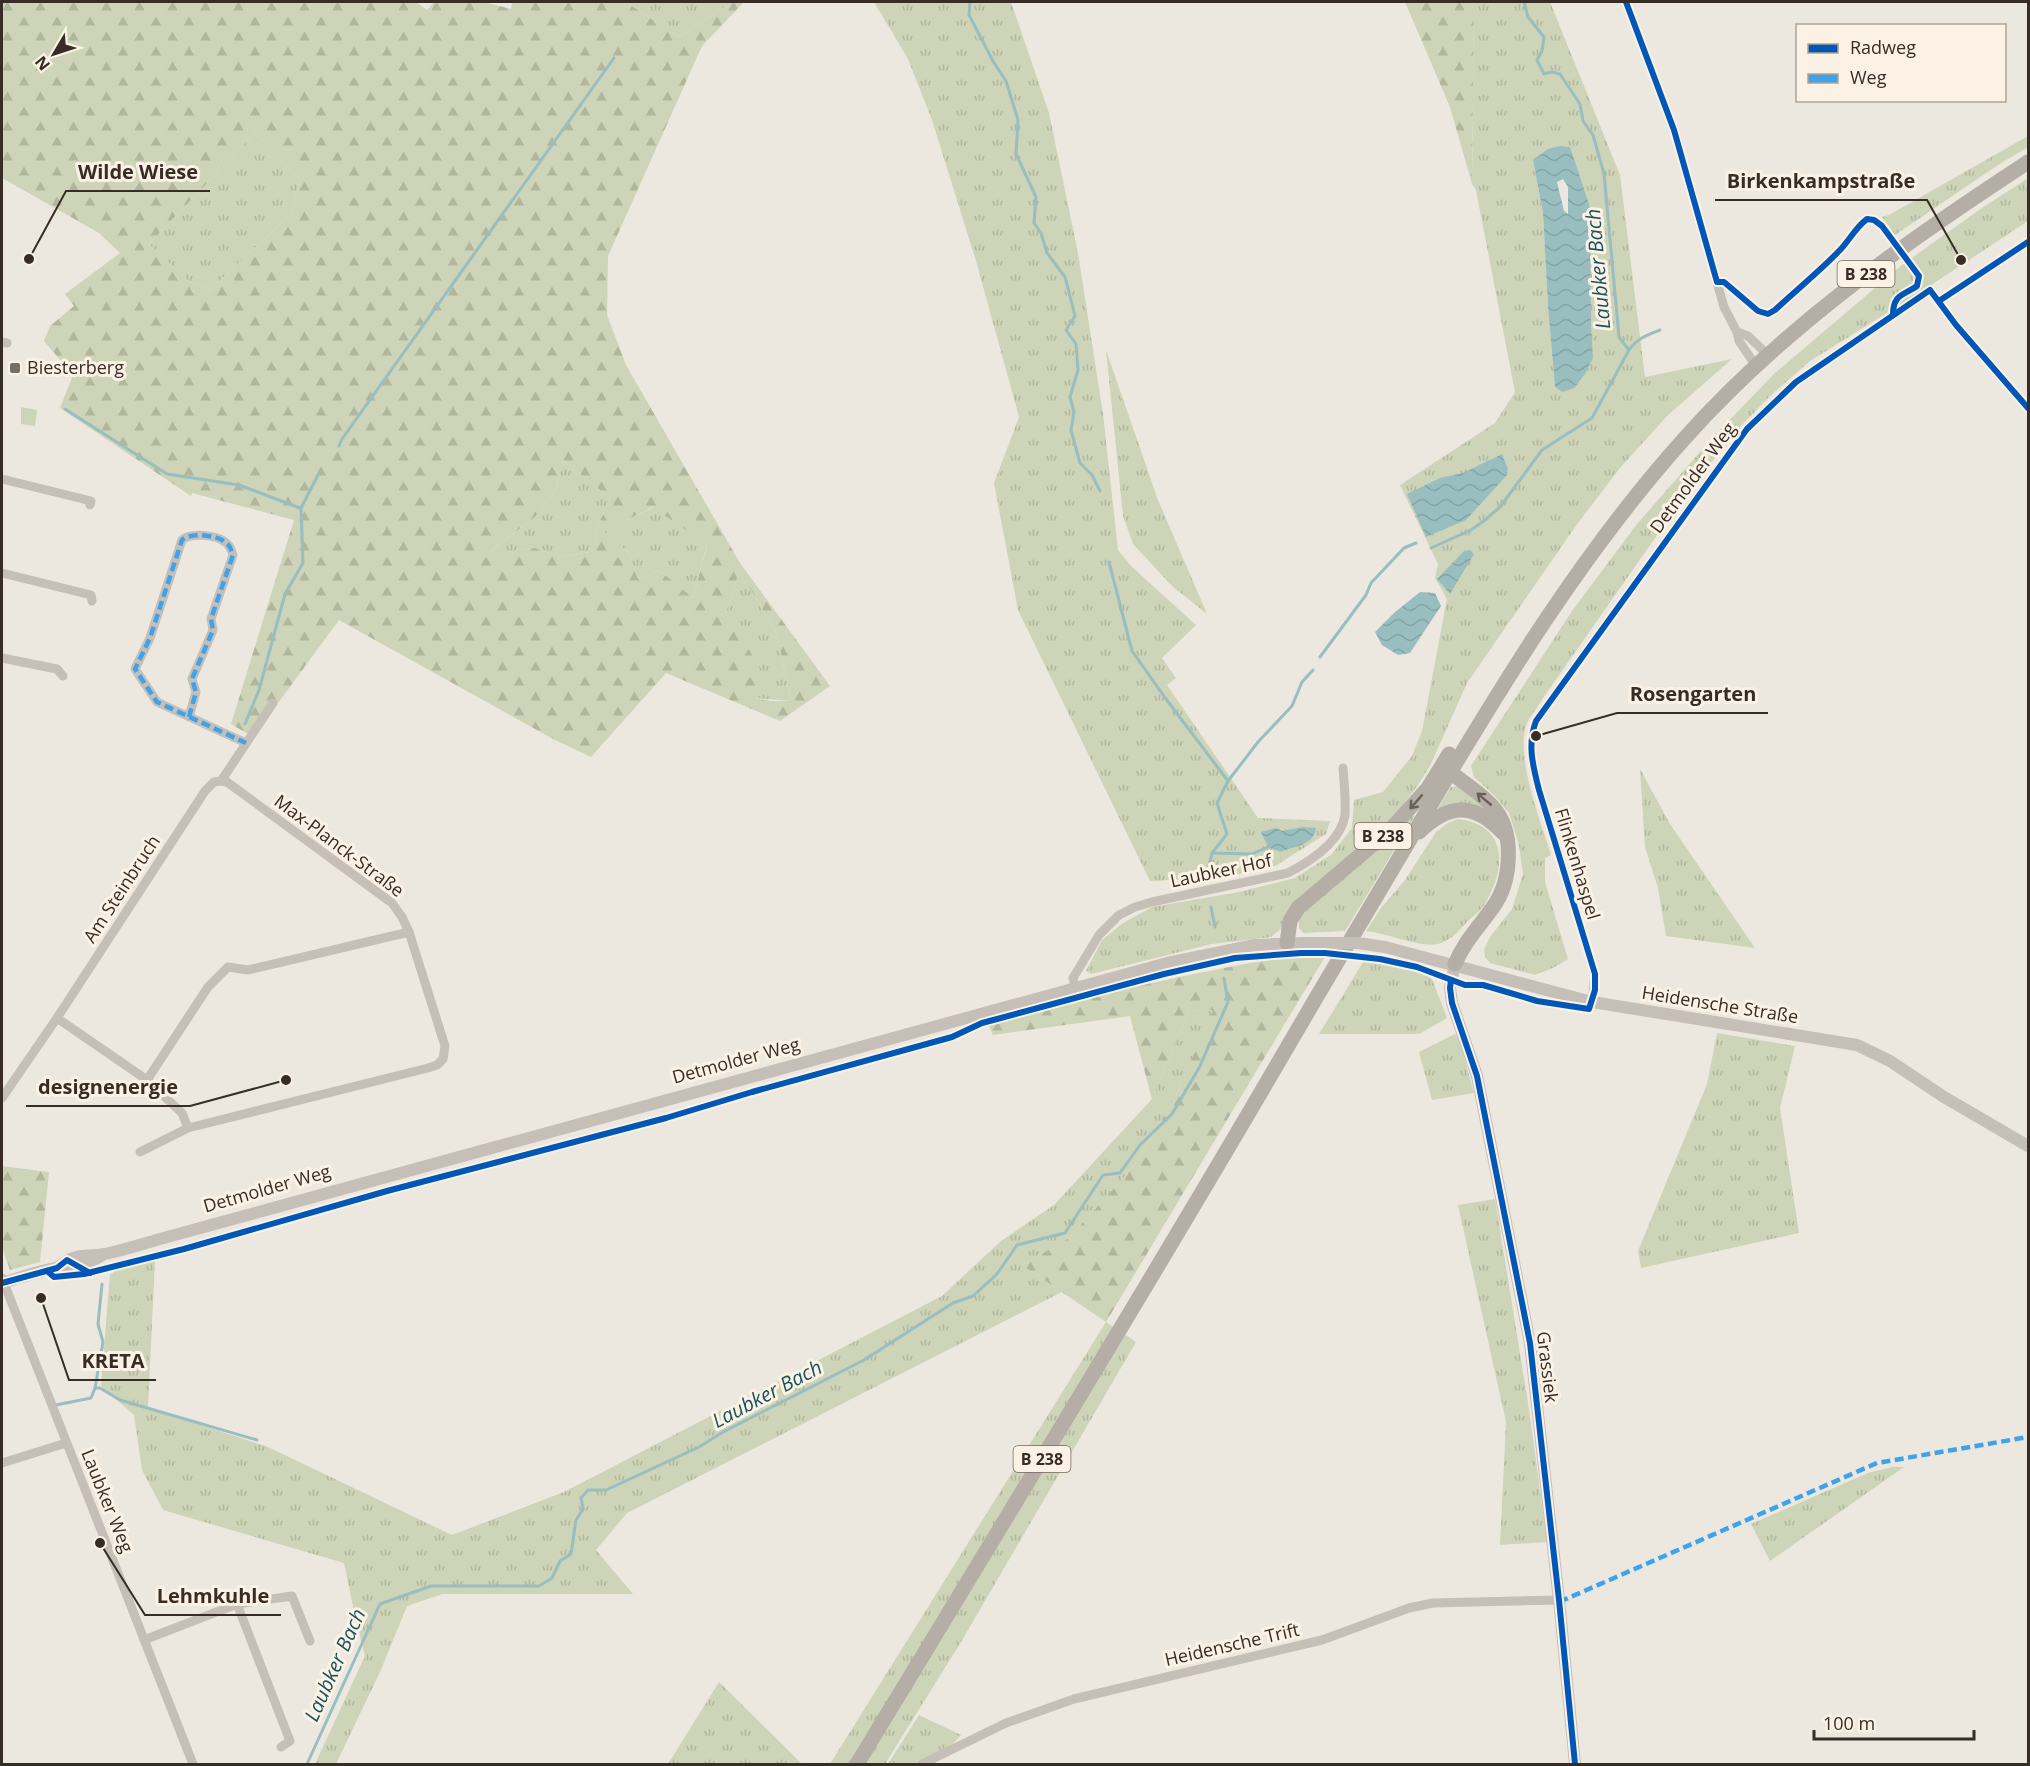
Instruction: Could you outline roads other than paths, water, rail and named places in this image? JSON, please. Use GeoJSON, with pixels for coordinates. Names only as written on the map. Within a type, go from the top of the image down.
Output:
{"type":"FeatureCollection","features":[{"type":"Feature","properties":{"kind":"main road","name":"Detmolder Weg"},"geometry":{"type":"LineString","coordinates":[[1479,724],[1565,590],[1620,516],[1683,440],[1795,330],[1905,244],[2028,162]]}},
{"type":"Feature","properties":{"kind":"main road","name":"B 238"},"geometry":{"type":"LineString","coordinates":[[857,1764],[1056,1436],[1479,724]]}},
{"type":"Feature","properties":{"kind":"main road","name":"B 238"},"geometry":{"type":"LineString","coordinates":[[1294,943],[1290,921],[1298,908],[1396,824],[1428,788],[1449,754],[1479,724]]}},
{"type":"Feature","properties":{"kind":"main road"},"geometry":{"type":"LineString","coordinates":[[1450,772],[1492,806],[1500,816],[1508,852],[1508,867],[1503,888],[1493,907],[1461,949],[1455,964]]}},
{"type":"Feature","properties":{"kind":"main road"},"geometry":{"type":"LineString","coordinates":[[1407,844],[1440,816],[1450,811],[1465,809],[1478,812],[1493,822],[1505,835]]}},
{"type":"Feature","properties":{"kind":"street"},"geometry":{"type":"LineString","coordinates":[[1626,2],[1674,130],[1724,307],[1737,332],[1739,341],[1756,366]]}},
{"type":"Feature","properties":{"kind":"street","name":"Detmolder Weg"},"geometry":{"type":"LineString","coordinates":[[1531,734],[1536,721],[1747,429],[1796,382],[1930,290],[1956,325],[2028,408]]}},
{"type":"Feature","properties":{"kind":"street"},"geometry":{"type":"LineString","coordinates":[[1737,332],[1748,336],[1768,355]]}},
{"type":"Feature","properties":{"kind":"street"},"geometry":{"type":"LineString","coordinates":[[2,479],[91,501],[90,505]]}},
{"type":"Feature","properties":{"kind":"street"},"geometry":{"type":"LineString","coordinates":[[189,717],[196,692],[192,679],[213,630],[211,619],[233,555],[231,547],[223,540],[195,534],[186,536],[182,540],[150,638],[135,669],[157,702],[189,717],[246,743]]}},
{"type":"Feature","properties":{"kind":"street"},"geometry":{"type":"LineString","coordinates":[[2,573],[91,595],[92,601]]}},
{"type":"Feature","properties":{"kind":"street"},"geometry":{"type":"LineString","coordinates":[[2,658],[57,669],[63,676]]}},
{"type":"Feature","properties":{"kind":"street","name":"Am Steinbruch"},"geometry":{"type":"LineString","coordinates":[[2,1098],[206,790],[214,782],[221,781],[273,703]]}},
{"type":"Feature","properties":{"kind":"street","name":"Flinkenhaspel"},"geometry":{"type":"LineString","coordinates":[[1531,734],[1532,759],[1539,790],[1595,974],[1596,983],[1592,1002]]}},
{"type":"Feature","properties":{"kind":"street","name":"Laubker Hof"},"geometry":{"type":"LineString","coordinates":[[1075,987],[1073,978],[1078,969],[1100,935],[1119,915],[1152,902],[1288,873],[1307,863],[1324,849],[1341,826],[1345,815],[1343,768]]}},
{"type":"Feature","properties":{"kind":"street","name":"Max-Planck-Straße"},"geometry":{"type":"LineString","coordinates":[[188,1128],[428,1068],[443,1059],[445,1046],[408,932],[393,903],[227,782],[221,781]]}},
{"type":"Feature","properties":{"kind":"street"},"geometry":{"type":"LineString","coordinates":[[147,1080],[208,987],[228,967],[248,970],[408,932]]}},
{"type":"Feature","properties":{"kind":"street","name":"Detmolder Weg"},"geometry":{"type":"LineString","coordinates":[[2,1281],[57,1268],[67,1260],[85,1254],[103,1255],[1197,955],[1255,945],[1294,943],[1358,943],[1385,947]]}},
{"type":"Feature","properties":{"kind":"street","name":"Heidensche Straße"},"geometry":{"type":"LineString","coordinates":[[1385,947],[1592,1002],[1857,1045],[1890,1061],[2028,1146]]}},
{"type":"Feature","properties":{"kind":"street","name":"Grassiek"},"geometry":{"type":"LineString","coordinates":[[1455,964],[1450,988],[1452,1003],[1477,1076],[1530,1343],[1575,1764]]}},
{"type":"Feature","properties":{"kind":"street"},"geometry":{"type":"LineString","coordinates":[[57,1018],[147,1080],[182,1113],[188,1128],[140,1152]]}},
{"type":"Feature","properties":{"kind":"street","name":"Laubker Weg"},"geometry":{"type":"LineString","coordinates":[[2,1281],[194,1764]]}},
{"type":"Feature","properties":{"kind":"street"},"geometry":{"type":"LineString","coordinates":[[2,1463],[66,1443]]}},
{"type":"Feature","properties":{"kind":"street"},"geometry":{"type":"LineString","coordinates":[[144,1640],[237,1604],[292,1596],[310,1641]]}},
{"type":"Feature","properties":{"kind":"street","name":"Heidensche Trift"},"geometry":{"type":"LineString","coordinates":[[922,1764],[1006,1723],[1074,1699],[1322,1640],[1409,1608],[1433,1603],[1559,1600]]}},
{"type":"Feature","properties":{"kind":"street"},"geometry":{"type":"LineString","coordinates":[[237,1604],[295,1738],[280,1747]]}},
{"type":"Feature","properties":{"kind":"water"},"geometry":{"type":"Polygon","coordinates":[[[1559,146],[1570,147],[1590,207],[1593,358],[1585,374],[1574,388],[1562,392],[1555,387],[1543,213],[1533,160],[1548,149],[1559,146]],[[1563,179],[1557,182],[1564,211],[1568,214],[1568,187],[1563,179]]]}},
{"type":"Feature","properties":{"kind":"water"},"geometry":{"type":"Polygon","coordinates":[[[1502,454],[1508,469],[1507,475],[1466,520],[1426,537],[1407,494],[1440,478],[1463,473],[1502,454]]]}},
{"type":"Feature","properties":{"kind":"water"},"geometry":{"type":"Polygon","coordinates":[[[1470,550],[1474,554],[1450,594],[1437,579],[1464,551],[1470,550]]]}},
{"type":"Feature","properties":{"kind":"water"},"geometry":{"type":"Polygon","coordinates":[[[1420,592],[1435,593],[1441,606],[1410,653],[1398,655],[1382,645],[1375,632],[1420,592]]]}},
{"type":"Feature","properties":{"kind":"water"},"geometry":{"type":"Polygon","coordinates":[[[1303,827],[1316,828],[1312,838],[1303,844],[1280,852],[1268,847],[1261,832],[1276,828],[1282,831],[1303,827]]]}},
{"type":"Feature","properties":{"kind":"waterway"},"geometry":{"type":"LineString","coordinates":[[970,2],[969,15],[1006,81],[1018,120],[1016,154],[1036,197],[1034,223],[1041,233],[1047,253],[1065,277],[1075,316],[1066,330],[1076,344],[1078,370],[1070,397],[1074,412],[1071,430],[1080,463],[1092,475],[1100,491]]}},
{"type":"Feature","properties":{"kind":"waterway","name":"Laubker Bach"},"geometry":{"type":"LineString","coordinates":[[1431,548],[1471,530],[1485,520],[1500,507],[1542,450],[1592,418],[1629,350],[1619,337],[1604,174],[1593,135],[1583,121],[1580,104],[1560,74],[1551,72],[1544,74],[1537,60],[1542,51],[1544,37],[1528,17],[1524,2]]}},
{"type":"Feature","properties":{"kind":"waterway"},"geometry":{"type":"LineString","coordinates":[[339,446],[614,58]]}},
{"type":"Feature","properties":{"kind":"waterway"},"geometry":{"type":"LineString","coordinates":[[1629,350],[1638,340],[1660,330]]}},
{"type":"Feature","properties":{"kind":"waterway"},"geometry":{"type":"LineString","coordinates":[[65,409],[167,474],[239,485],[300,508]]}},
{"type":"Feature","properties":{"kind":"waterway"},"geometry":{"type":"LineString","coordinates":[[245,724],[259,690],[285,594],[303,563],[301,508],[318,475]]}},
{"type":"Feature","properties":{"kind":"waterway","name":"Laubker Bach"},"geometry":{"type":"LineString","coordinates":[[1320,657],[1366,595],[1371,583],[1404,548],[1416,543]]}},
{"type":"Feature","properties":{"kind":"waterway"},"geometry":{"type":"LineString","coordinates":[[1109,562],[1132,651],[1228,781]]}},
{"type":"Feature","properties":{"kind":"waterway","name":"Laubker Bach"},"geometry":{"type":"LineString","coordinates":[[1206,879],[1212,853],[1227,834],[1217,803],[1228,781],[1258,742],[1292,706],[1302,682],[1313,670]]}},
{"type":"Feature","properties":{"kind":"waterway"},"geometry":{"type":"LineString","coordinates":[[1212,853],[1252,854],[1268,847]]}},
{"type":"Feature","properties":{"kind":"waterway","name":"Laubker Bach"},"geometry":{"type":"LineString","coordinates":[[1211,907],[1215,927]]}},
{"type":"Feature","properties":{"kind":"waterway","name":"Laubker Bach"},"geometry":{"type":"LineString","coordinates":[[307,1764],[380,1604],[431,1586],[539,1586],[552,1578],[560,1561],[571,1554],[576,1520],[583,1509],[581,1498],[588,1490],[606,1490],[699,1447],[723,1432],[864,1360],[953,1303],[973,1296],[997,1274],[1017,1245],[1065,1233],[1103,1175],[1120,1173],[1140,1145],[1172,1114],[1199,1068],[1228,1002],[1224,978]]}},
{"type":"Feature","properties":{"kind":"waterway"},"geometry":{"type":"LineString","coordinates":[[95,1388],[103,1342],[98,1324],[102,1284]]}},
{"type":"Feature","properties":{"kind":"waterway"},"geometry":{"type":"LineString","coordinates":[[56,1405],[91,1398],[95,1388],[100,1388],[120,1400],[257,1440]]}},
{"type":"Feature","properties":{"kind":"place","name":"Wilde Wiese"},"geometry":{"type":"Point","coordinates":[29,259]}},
{"type":"Feature","properties":{"kind":"place","name":"Birkenkampstraße"},"geometry":{"type":"Point","coordinates":[1961,260]}},
{"type":"Feature","properties":{"kind":"place","name":"Biesterberg"},"geometry":{"type":"Point","coordinates":[15,368]}},
{"type":"Feature","properties":{"kind":"place","name":"Rosengarten"},"geometry":{"type":"Point","coordinates":[1536,736]}},
{"type":"Feature","properties":{"kind":"place","name":"designenergie"},"geometry":{"type":"Point","coordinates":[286,1080]}},
{"type":"Feature","properties":{"kind":"place","name":"KRETA"},"geometry":{"type":"Point","coordinates":[41,1298]}},
{"type":"Feature","properties":{"kind":"place","name":"Lehmkuhle"},"geometry":{"type":"Point","coordinates":[100,1543]}}]}
